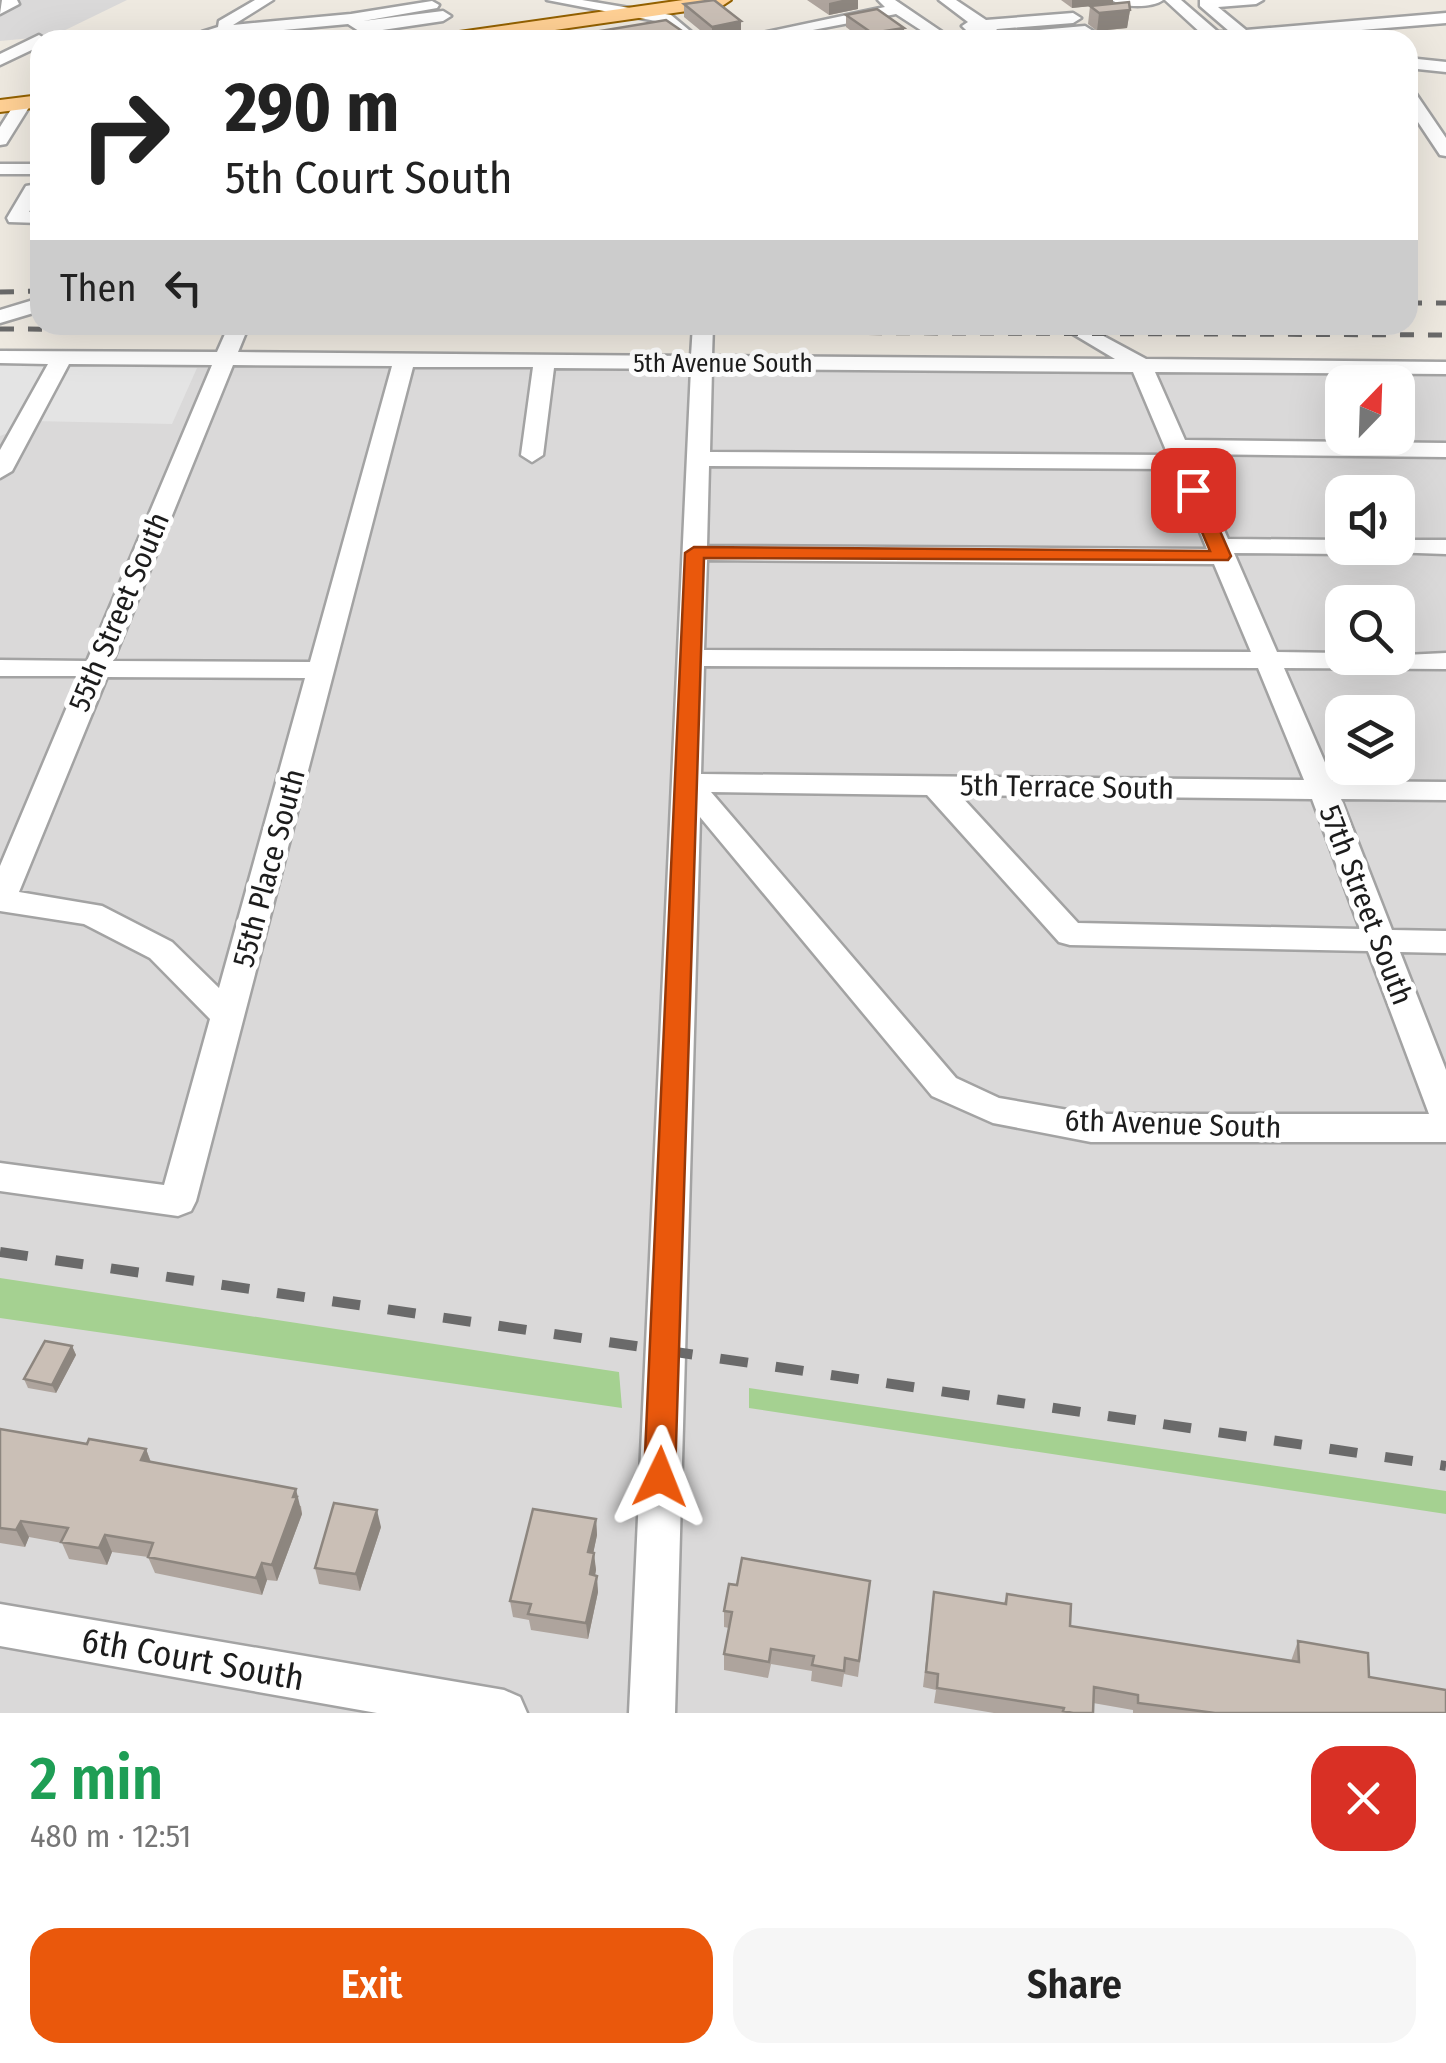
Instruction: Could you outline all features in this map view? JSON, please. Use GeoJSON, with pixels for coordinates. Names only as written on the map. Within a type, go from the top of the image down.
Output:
{"type":"FeatureCollection","features":[{"type":"Feature","properties":{"kind":"main road"},"geometry":{"type":"LineString","coordinates":[[518,30],[722,0]]}},
{"type":"Feature","properties":{"kind":"street"},"geometry":{"type":"LineString","coordinates":[[0,9],[12,4],[9,0]]}},
{"type":"Feature","properties":{"kind":"street"},"geometry":{"type":"LineString","coordinates":[[213,30],[266,0]]}},
{"type":"Feature","properties":{"kind":"street"},"geometry":{"type":"LineString","coordinates":[[554,0],[666,18],[681,30]]}},
{"type":"Feature","properties":{"kind":"street"},"geometry":{"type":"LineString","coordinates":[[946,0],[976,21]]}},
{"type":"Feature","properties":{"kind":"street"},"geometry":{"type":"LineString","coordinates":[[1116,5],[1156,0]]}},
{"type":"Feature","properties":{"kind":"street"},"geometry":{"type":"LineString","coordinates":[[1172,0],[1203,30]]}},
{"type":"Feature","properties":{"kind":"street"},"geometry":{"type":"LineString","coordinates":[[1236,30],[1206,3],[1256,0]]}},
{"type":"Feature","properties":{"kind":"street"},"geometry":{"type":"LineString","coordinates":[[780,30],[892,4],[931,30]]}},
{"type":"Feature","properties":{"kind":"street"},"geometry":{"type":"LineString","coordinates":[[240,30],[351,18],[362,28],[434,7],[459,30]]}},
{"type":"Feature","properties":{"kind":"street"},"geometry":{"type":"LineString","coordinates":[[1038,30],[1090,14]]}},
{"type":"Feature","properties":{"kind":"street"},"geometry":{"type":"LineString","coordinates":[[1278,30],[1356,19],[1446,18]]}},
{"type":"Feature","properties":{"kind":"street"},"geometry":{"type":"LineString","coordinates":[[1356,19],[1363,30]]}},
{"type":"Feature","properties":{"kind":"street"},"geometry":{"type":"LineString","coordinates":[[976,21],[970,26],[976,30]]}},
{"type":"Feature","properties":{"kind":"street"},"geometry":{"type":"LineString","coordinates":[[925,26],[976,21],[1077,21]]}},
{"type":"Feature","properties":{"kind":"street"},"geometry":{"type":"LineString","coordinates":[[285,23],[293,30]]}},
{"type":"Feature","properties":{"kind":"street"},"geometry":{"type":"LineString","coordinates":[[0,61],[30,45]]}},
{"type":"Feature","properties":{"kind":"street"},"geometry":{"type":"LineString","coordinates":[[0,61],[30,59]]}},
{"type":"Feature","properties":{"kind":"street"},"geometry":{"type":"LineString","coordinates":[[1418,64],[1446,67]]}},
{"type":"Feature","properties":{"kind":"street"},"geometry":{"type":"LineString","coordinates":[[1418,102],[1434,107]]}},
{"type":"Feature","properties":{"kind":"street"},"geometry":{"type":"LineString","coordinates":[[0,140],[19,108]]}},
{"type":"Feature","properties":{"kind":"street"},"geometry":{"type":"LineString","coordinates":[[1418,112],[1446,152]]}},
{"type":"Feature","properties":{"kind":"street"},"geometry":{"type":"LineString","coordinates":[[0,169],[30,169]]}},
{"type":"Feature","properties":{"kind":"street"},"geometry":{"type":"LineString","coordinates":[[30,194],[16,218],[30,217]]}},
{"type":"Feature","properties":{"kind":"street"},"geometry":{"type":"LineString","coordinates":[[0,316],[30,307]]}},
{"type":"Feature","properties":{"kind":"street","name":"55th Street South"},"geometry":{"type":"LineString","coordinates":[[1,900],[234,335]]}},
{"type":"Feature","properties":{"kind":"street"},"geometry":{"type":"LineString","coordinates":[[1086,335],[1140,366]]}},
{"type":"Feature","properties":{"kind":"street"},"geometry":{"type":"LineString","coordinates":[[652,1713],[702,339]]}},
{"type":"Feature","properties":{"kind":"street","name":"5th Avenue South"},"geometry":{"type":"LineString","coordinates":[[0,357],[544,362],[702,339],[1140,366],[1446,368]]}},
{"type":"Feature","properties":{"kind":"street"},"geometry":{"type":"LineString","coordinates":[[2,465],[62,357]]}},
{"type":"Feature","properties":{"kind":"street","name":"55th Place South"},"geometry":{"type":"LineString","coordinates":[[0,1176],[178,1200],[404,361]]}},
{"type":"Feature","properties":{"kind":"street"},"geometry":{"type":"LineString","coordinates":[[532,455],[544,362]]}},
{"type":"Feature","properties":{"kind":"street","name":"57th Street South"},"geometry":{"type":"LineString","coordinates":[[1140,366],[1323,790],[1446,1114]]}},
{"type":"Feature","properties":{"kind":"street"},"geometry":{"type":"LineString","coordinates":[[698,458],[1446,450]]}},
{"type":"Feature","properties":{"kind":"street"},"geometry":{"type":"LineString","coordinates":[[694,553],[1219,551],[1325,547]]}},
{"type":"Feature","properties":{"kind":"street"},"geometry":{"type":"LineString","coordinates":[[1415,547],[1446,547]]}},
{"type":"Feature","properties":{"kind":"street"},"geometry":{"type":"LineString","coordinates":[[691,658],[1446,661]]}},
{"type":"Feature","properties":{"kind":"street"},"geometry":{"type":"LineString","coordinates":[[0,668],[322,670]]}},
{"type":"Feature","properties":{"kind":"street","name":"5th Terrace South"},"geometry":{"type":"LineString","coordinates":[[687,784],[1446,790]]}},
{"type":"Feature","properties":{"kind":"street","name":"6th Avenue South"},"geometry":{"type":"LineString","coordinates":[[687,784],[944,1087],[993,1110],[1092,1128],[1446,1128]]}},
{"type":"Feature","properties":{"kind":"street"},"geometry":{"type":"LineString","coordinates":[[935,786],[1070,934],[1446,942]]}},
{"type":"Feature","properties":{"kind":"street"},"geometry":{"type":"LineString","coordinates":[[1,900],[92,914],[160,950],[228,1016]]}},
{"type":"Feature","properties":{"kind":"street","name":"6th Court South"},"geometry":{"type":"LineString","coordinates":[[0,1625],[504,1713]]}},
{"type":"Feature","properties":{"kind":"shaded area"},"geometry":{"type":"Polygon","coordinates":[[[0,0],[127,0],[65,30],[30,30],[30,38],[0,41],[0,0]]]}},
{"type":"Feature","properties":{"kind":"shaded area"},"geometry":{"type":"Polygon","coordinates":[[[0,349],[1446,360],[1446,1713],[0,1713],[0,349]]]}},
{"type":"Feature","properties":{"kind":"shaded area"},"geometry":{"type":"Polygon","coordinates":[[[0,366],[45,366],[8,433],[0,436],[0,366]]]}},
{"type":"Feature","properties":{"kind":"shaded area"},"geometry":{"type":"Polygon","coordinates":[[[66,366],[197,368],[172,424],[33,421],[66,366]]]}},
{"type":"Feature","properties":{"kind":"green space"},"geometry":{"type":"Polygon","coordinates":[[[0,1278],[619,1372],[622,1408],[0,1318],[0,1278]]]}},
{"type":"Feature","properties":{"kind":"green space"},"geometry":{"type":"Polygon","coordinates":[[[749,1388],[1446,1491],[1446,1514],[749,1408],[749,1388]]]}},
{"type":"Feature","properties":{"kind":"building"},"geometry":{"type":"Polygon","coordinates":[[[714,0],[741,21],[712,27],[684,4],[714,0]]]}},
{"type":"Feature","properties":{"kind":"building"},"geometry":{"type":"Polygon","coordinates":[[[1129,2],[1130,10],[1099,13],[1090,6],[1129,2]]]}},
{"type":"Feature","properties":{"kind":"building"},"geometry":{"type":"Polygon","coordinates":[[[877,9],[904,28],[868,30],[846,15],[877,9]]]}},
{"type":"Feature","properties":{"kind":"building"},"geometry":{"type":"Polygon","coordinates":[[[666,20],[680,30],[606,30],[666,20]]]}},
{"type":"Feature","properties":{"kind":"building"},"geometry":{"type":"Polygon","coordinates":[[[45,1341],[72,1346],[52,1385],[24,1379],[45,1341]]]}},
{"type":"Feature","properties":{"kind":"building"},"geometry":{"type":"Polygon","coordinates":[[[0,1429],[87,1444],[89,1439],[146,1449],[141,1460],[296,1489],[293,1497],[297,1497],[272,1565],[262,1563],[256,1578],[148,1557],[153,1543],[105,1535],[99,1548],[61,1542],[68,1528],[21,1521],[16,1530],[0,1528],[0,1429]]]}},
{"type":"Feature","properties":{"kind":"building"},"geometry":{"type":"Polygon","coordinates":[[[334,1503],[377,1510],[356,1574],[315,1568],[334,1503]]]}},
{"type":"Feature","properties":{"kind":"building"},"geometry":{"type":"Polygon","coordinates":[[[533,1509],[596,1519],[588,1552],[594,1553],[590,1574],[597,1576],[586,1623],[528,1614],[531,1604],[510,1601],[533,1509]]]}},
{"type":"Feature","properties":{"kind":"building"},"geometry":{"type":"Polygon","coordinates":[[[742,1558],[870,1581],[859,1661],[845,1658],[844,1671],[812,1665],[814,1656],[771,1649],[769,1662],[724,1654],[732,1612],[724,1611],[729,1584],[737,1585],[742,1558]]]}},
{"type":"Feature","properties":{"kind":"building"},"geometry":{"type":"Polygon","coordinates":[[[934,1592],[1006,1604],[1007,1594],[1071,1604],[1070,1626],[1299,1662],[1298,1641],[1368,1653],[1369,1677],[1446,1690],[1446,1713],[1215,1713],[1138,1703],[1138,1695],[1094,1687],[1093,1713],[1073,1713],[1063,1711],[1064,1708],[937,1688],[938,1674],[926,1672],[934,1592]]]}},
{"type":"Feature","properties":{"kind":"railway"},"geometry":{"type":"LineString","coordinates":[[0,292],[30,291]]}},
{"type":"Feature","properties":{"kind":"railway"},"geometry":{"type":"LineString","coordinates":[[1418,303],[1446,303]]}},
{"type":"Feature","properties":{"kind":"railway"},"geometry":{"type":"LineString","coordinates":[[0,329],[30,329]]}},
{"type":"Feature","properties":{"kind":"railway"},"geometry":{"type":"LineString","coordinates":[[1418,335],[1446,335]]}},
{"type":"Feature","properties":{"kind":"railway"},"geometry":{"type":"LineString","coordinates":[[0,1252],[1446,1466]]}},
{"type":"Feature","properties":{"kind":"route"},"geometry":{"type":"LineString","coordinates":[[660,1477],[694,553],[1222,556],[1193,490]]}}]}
